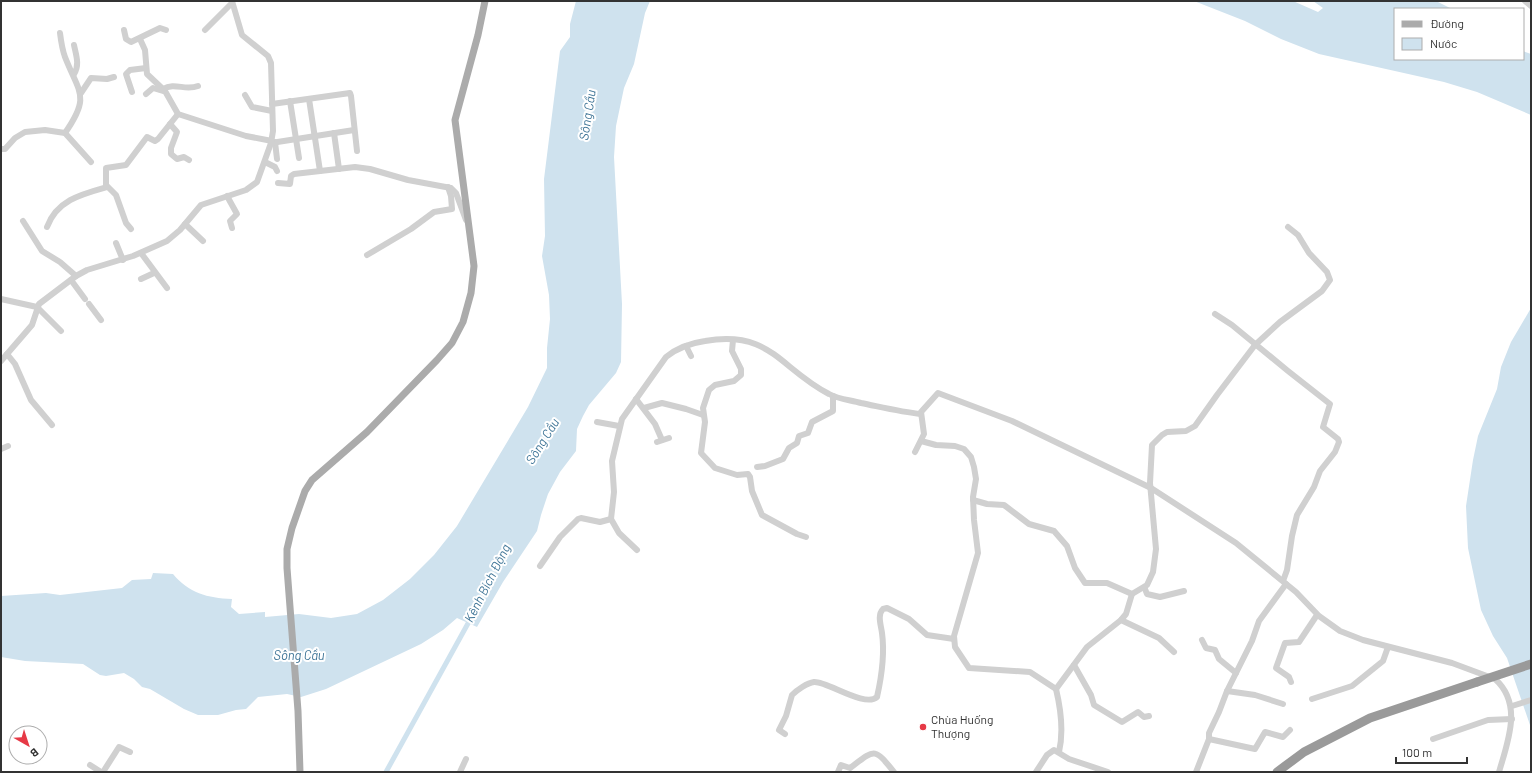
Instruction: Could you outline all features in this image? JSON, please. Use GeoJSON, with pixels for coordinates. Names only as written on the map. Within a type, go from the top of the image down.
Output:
{"type":"FeatureCollection","features":[{"type":"Feature","properties":{"kind":"highway"},"geometry":{"type":"LineString","coordinates":[[1285,772],[1307,756],[1372,722],[1531,664]]}},
{"type":"Feature","properties":{"kind":"highway"},"geometry":{"type":"LineString","coordinates":[[1277,772],[1304,752],[1370,718],[1531,668]]}},
{"type":"Feature","properties":{"kind":"main road"},"geometry":{"type":"LineString","coordinates":[[300,772],[298,711],[287,549],[292,528],[306,491],[312,480],[367,432],[437,360],[452,343],[463,322],[471,293],[474,266],[455,120],[478,35],[485,1]]}},
{"type":"Feature","properties":{"kind":"street"},"geometry":{"type":"LineString","coordinates":[[205,30],[232,2],[242,35],[268,56],[271,62],[273,142],[278,159]]}},
{"type":"Feature","properties":{"kind":"street"},"geometry":{"type":"LineString","coordinates":[[124,30],[128,42],[140,39],[160,28],[166,30]]}},
{"type":"Feature","properties":{"kind":"street"},"geometry":{"type":"LineString","coordinates":[[60,33],[65,55],[74,74],[80,93],[79,108],[65,133]]}},
{"type":"Feature","properties":{"kind":"street"},"geometry":{"type":"LineString","coordinates":[[140,39],[145,50],[148,75],[164,90],[178,114],[243,136],[273,142],[354,130]]}},
{"type":"Feature","properties":{"kind":"street"},"geometry":{"type":"LineString","coordinates":[[74,45],[78,62],[77,69],[74,74]]}},
{"type":"Feature","properties":{"kind":"street"},"geometry":{"type":"LineString","coordinates":[[132,92],[126,74],[130,70],[146,68]]}},
{"type":"Feature","properties":{"kind":"street"},"geometry":{"type":"LineString","coordinates":[[80,93],[91,78],[107,79],[114,77]]}},
{"type":"Feature","properties":{"kind":"street"},"geometry":{"type":"LineString","coordinates":[[146,94],[153,88],[164,90],[174,85],[189,89],[198,86]]}},
{"type":"Feature","properties":{"kind":"street"},"geometry":{"type":"LineString","coordinates":[[272,104],[351,94],[357,151]]}},
{"type":"Feature","properties":{"kind":"street"},"geometry":{"type":"LineString","coordinates":[[245,95],[252,107],[272,111]]}},
{"type":"Feature","properties":{"kind":"street"},"geometry":{"type":"LineString","coordinates":[[309,99],[320,171]]}},
{"type":"Feature","properties":{"kind":"street"},"geometry":{"type":"LineString","coordinates":[[290,101],[299,158]]}},
{"type":"Feature","properties":{"kind":"street"},"geometry":{"type":"LineString","coordinates":[[131,229],[126,223],[116,195],[107,187],[106,168],[126,165],[148,137],[157,141],[178,114]]}},
{"type":"Feature","properties":{"kind":"street"},"geometry":{"type":"LineString","coordinates":[[170,124],[177,132],[171,148],[171,154],[176,160],[184,157],[189,160]]}},
{"type":"Feature","properties":{"kind":"street"},"geometry":{"type":"LineString","coordinates":[[1,149],[6,149],[25,132],[45,130],[65,133],[91,162]]}},
{"type":"Feature","properties":{"kind":"street"},"geometry":{"type":"LineString","coordinates":[[334,133],[339,169]]}},
{"type":"Feature","properties":{"kind":"street"},"geometry":{"type":"LineString","coordinates":[[1,361],[32,325],[37,307],[42,300],[87,270],[123,260],[167,241],[185,224],[200,205],[252,186],[257,182],[273,142]]}},
{"type":"Feature","properties":{"kind":"street"},"geometry":{"type":"LineString","coordinates":[[265,162],[275,167],[277,171]]}},
{"type":"Feature","properties":{"kind":"street"},"geometry":{"type":"LineString","coordinates":[[278,183],[290,184],[293,174],[363,168],[408,180],[451,188],[456,193],[468,225]]}},
{"type":"Feature","properties":{"kind":"street"},"geometry":{"type":"LineString","coordinates":[[47,227],[50,217],[61,204],[79,195],[107,187]]}},
{"type":"Feature","properties":{"kind":"street"},"geometry":{"type":"LineString","coordinates":[[367,255],[411,229],[434,212],[452,209],[451,196],[448,187]]}},
{"type":"Feature","properties":{"kind":"street"},"geometry":{"type":"LineString","coordinates":[[227,196],[237,214],[230,221],[232,228]]}},
{"type":"Feature","properties":{"kind":"street"},"geometry":{"type":"LineString","coordinates":[[23,221],[42,251],[60,262],[76,276]]}},
{"type":"Feature","properties":{"kind":"street"},"geometry":{"type":"LineString","coordinates":[[185,224],[203,240]]}},
{"type":"Feature","properties":{"kind":"street"},"geometry":{"type":"LineString","coordinates":[[1056,689],[1087,647],[1121,620],[1128,610],[1132,594],[1144,588],[1152,575],[1156,549],[1151,488],[1151,450],[1155,441],[1167,432],[1186,431],[1195,426],[1256,345],[1280,322],[1322,290],[1330,280],[1326,272],[1309,253],[1298,235],[1288,227]]}},
{"type":"Feature","properties":{"kind":"street"},"geometry":{"type":"LineString","coordinates":[[116,243],[123,260]]}},
{"type":"Feature","properties":{"kind":"street"},"geometry":{"type":"LineString","coordinates":[[141,253],[154,273],[167,288]]}},
{"type":"Feature","properties":{"kind":"street"},"geometry":{"type":"LineString","coordinates":[[142,279],[154,273]]}},
{"type":"Feature","properties":{"kind":"street"},"geometry":{"type":"LineString","coordinates":[[70,280],[101,320]]}},
{"type":"Feature","properties":{"kind":"street"},"geometry":{"type":"LineString","coordinates":[[1,299],[37,307],[61,331]]}},
{"type":"Feature","properties":{"kind":"street"},"geometry":{"type":"LineString","coordinates":[[1196,772],[1209,739],[1209,733],[1259,622],[1285,583],[1292,536],[1297,515],[1311,492],[1320,471],[1335,452],[1339,442],[1338,439],[1323,427],[1330,404],[1232,325],[1215,314]]}},
{"type":"Feature","properties":{"kind":"street"},"geometry":{"type":"LineString","coordinates":[[637,550],[619,533],[611,520],[614,492],[612,461],[619,426],[666,357],[674,351],[686,346],[717,339],[747,340],[763,346],[804,378],[833,396],[921,414]]}},
{"type":"Feature","properties":{"kind":"street"},"geometry":{"type":"LineString","coordinates":[[733,340],[732,351],[741,369],[741,375],[730,383],[711,387],[703,408],[705,422],[701,451],[702,454],[716,468],[737,475],[748,474],[750,477],[752,491],[762,515],[797,534],[806,537]]}},
{"type":"Feature","properties":{"kind":"street"},"geometry":{"type":"LineString","coordinates":[[686,346],[691,356]]}},
{"type":"Feature","properties":{"kind":"street"},"geometry":{"type":"LineString","coordinates":[[6,354],[15,364],[31,400],[52,425]]}},
{"type":"Feature","properties":{"kind":"street"},"geometry":{"type":"LineString","coordinates":[[915,452],[924,434],[921,414],[922,411],[938,393],[1012,421],[1151,488],[1220,531],[1285,583],[1317,615],[1340,631],[1363,640],[1446,661],[1490,676],[1500,684],[1514,706],[1499,772]]}},
{"type":"Feature","properties":{"kind":"street"},"geometry":{"type":"LineString","coordinates":[[757,467],[765,466],[783,459],[789,448],[797,443],[799,436],[808,433],[812,422],[833,411],[833,396]]}},
{"type":"Feature","properties":{"kind":"street"},"geometry":{"type":"LineString","coordinates":[[636,399],[655,424],[662,440]]}},
{"type":"Feature","properties":{"kind":"street"},"geometry":{"type":"LineString","coordinates":[[644,408],[662,404],[686,409],[704,415]]}},
{"type":"Feature","properties":{"kind":"street"},"geometry":{"type":"LineString","coordinates":[[597,422],[619,426]]}},
{"type":"Feature","properties":{"kind":"street"},"geometry":{"type":"LineString","coordinates":[[921,441],[936,445],[955,446],[968,453],[976,474],[973,500],[978,553],[954,639],[955,647],[969,668],[1030,672],[1056,689],[1061,710],[1062,737],[1059,752]]}},
{"type":"Feature","properties":{"kind":"street"},"geometry":{"type":"LineString","coordinates":[[1,450],[8,446]]}},
{"type":"Feature","properties":{"kind":"street"},"geometry":{"type":"LineString","coordinates":[[973,500],[988,504],[1004,505],[1030,524],[1051,529],[1067,546],[1075,568],[1085,583],[1107,583],[1132,594]]}},
{"type":"Feature","properties":{"kind":"street"},"geometry":{"type":"LineString","coordinates":[[540,566],[555,543],[578,519],[581,518],[602,522],[611,520]]}},
{"type":"Feature","properties":{"kind":"street"},"geometry":{"type":"LineString","coordinates":[[1144,588],[1147,594],[1160,597],[1184,591]]}},
{"type":"Feature","properties":{"kind":"street"},"geometry":{"type":"LineString","coordinates":[[785,734],[779,730],[786,716],[792,695],[813,682],[821,683],[850,695],[871,699],[876,698],[882,674],[883,646],[880,617],[882,609],[887,608],[909,619],[928,635],[954,639]]}},
{"type":"Feature","properties":{"kind":"street"},"geometry":{"type":"LineString","coordinates":[[1291,682],[1289,677],[1276,668],[1285,643],[1299,642],[1317,615]]}},
{"type":"Feature","properties":{"kind":"street"},"geometry":{"type":"LineString","coordinates":[[1121,620],[1159,638],[1174,652]]}},
{"type":"Feature","properties":{"kind":"street"},"geometry":{"type":"LineString","coordinates":[[1202,640],[1206,648],[1215,650],[1217,658],[1236,672]]}},
{"type":"Feature","properties":{"kind":"street"},"geometry":{"type":"LineString","coordinates":[[1312,699],[1352,686],[1383,661],[1388,647]]}},
{"type":"Feature","properties":{"kind":"street"},"geometry":{"type":"LineString","coordinates":[[1074,665],[1091,695],[1092,703],[1096,707],[1122,722],[1138,712],[1144,717],[1149,716]]}},
{"type":"Feature","properties":{"kind":"street"},"geometry":{"type":"LineString","coordinates":[[1227,691],[1254,695],[1283,704]]}},
{"type":"Feature","properties":{"kind":"street"},"geometry":{"type":"LineString","coordinates":[[1514,706],[1531,700]]}},
{"type":"Feature","properties":{"kind":"street"},"geometry":{"type":"LineString","coordinates":[[1433,739],[1473,724],[1494,719],[1512,719]]}},
{"type":"Feature","properties":{"kind":"street"},"geometry":{"type":"LineString","coordinates":[[1209,739],[1255,749],[1265,732],[1283,737],[1290,730]]}},
{"type":"Feature","properties":{"kind":"street"},"geometry":{"type":"LineString","coordinates":[[90,765],[102,772],[119,747],[130,752]]}},
{"type":"Feature","properties":{"kind":"street"},"geometry":{"type":"LineString","coordinates":[[1036,772],[1049,753],[1054,750],[1069,759],[1108,772]]}},
{"type":"Feature","properties":{"kind":"street"},"geometry":{"type":"LineString","coordinates":[[838,772],[841,765],[850,768],[864,756],[873,753],[880,756],[894,772]]}},
{"type":"Feature","properties":{"kind":"street"},"geometry":{"type":"LineString","coordinates":[[460,772],[466,759]]}},
{"type":"Feature","properties":{"kind":"water","name":"Sông Cầu"},"geometry":{"type":"Polygon","coordinates":[[[576,1],[650,1],[645,13],[634,64],[624,88],[616,126],[614,157],[622,304],[621,362],[616,373],[589,405],[583,416],[577,429],[576,451],[560,472],[548,494],[537,531],[503,582],[477,627],[457,618],[443,630],[421,644],[326,689],[301,697],[287,694],[258,697],[246,709],[218,715],[198,715],[184,709],[150,689],[142,687],[134,679],[124,673],[106,676],[100,675],[83,664],[25,661],[1,657],[1,596],[46,593],[60,595],[122,588],[132,580],[151,579],[153,573],[173,574],[185,586],[199,593],[207,596],[232,599],[231,607],[239,614],[265,612],[265,617],[299,614],[331,618],[357,614],[383,600],[410,579],[434,555],[457,526],[528,407],[547,368],[547,348],[550,319],[549,295],[542,256],[545,236],[544,179],[560,51],[570,37],[570,24],[576,1]]]}},
{"type":"Feature","properties":{"kind":"water"},"geometry":{"type":"Polygon","coordinates":[[[1194,1],[1293,1],[1318,12],[1323,8],[1313,1],[1436,1],[1450,8],[1394,8],[1394,60],[1524,60],[1524,51],[1531,54],[1531,115],[1477,92],[1444,82],[1319,54],[1281,39],[1245,21],[1194,1]]]}},
{"type":"Feature","properties":{"kind":"water"},"geometry":{"type":"Polygon","coordinates":[[[1531,308],[1531,728],[1507,658],[1493,636],[1481,610],[1468,548],[1466,506],[1478,436],[1497,389],[1501,367],[1511,342],[1531,308]]]}},
{"type":"Feature","properties":{"kind":"waterway","name":"Kênh Bích Động"},"geometry":{"type":"LineString","coordinates":[[386,772],[471,618]]}},
{"type":"Feature","properties":{"kind":"place","name":"Chùa Huống Thượng"},"geometry":{"type":"Point","coordinates":[923,727]}}]}
